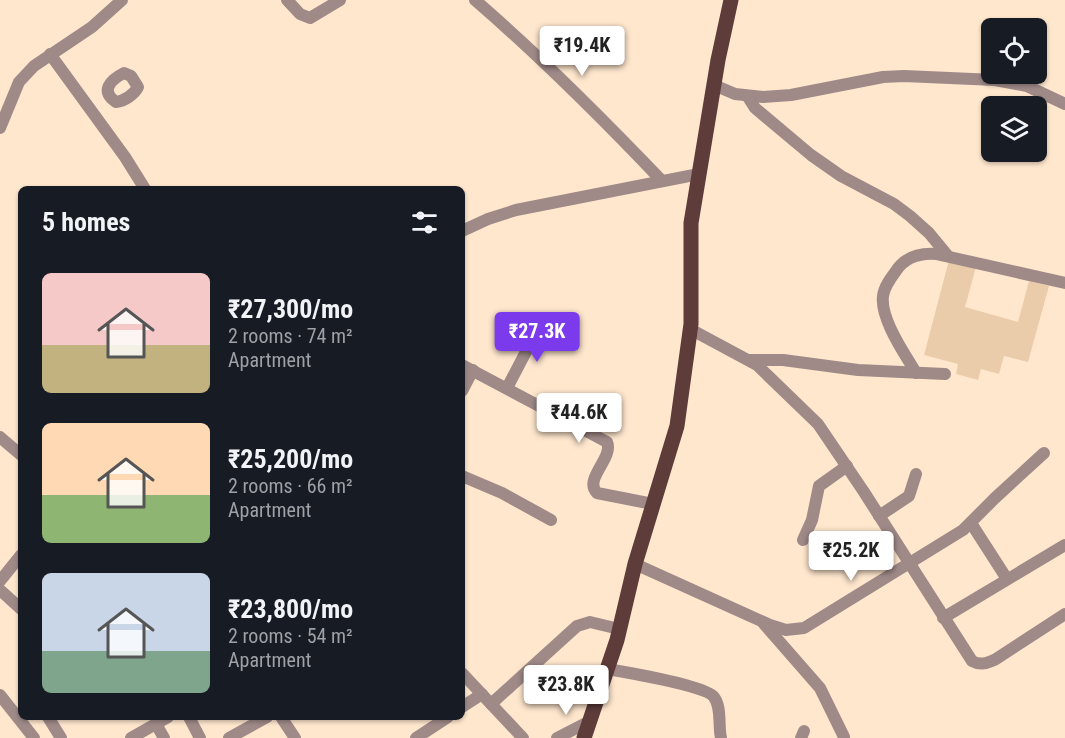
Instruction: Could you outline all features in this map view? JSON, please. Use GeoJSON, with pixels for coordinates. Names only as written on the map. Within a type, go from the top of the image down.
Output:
{"type":"FeatureCollection","features":[{"type":"Feature","properties":{"kind":"main road"},"geometry":{"type":"LineString","coordinates":[[584,738],[619,629],[635,564],[677,426],[690,329],[691,223],[731,0]]}},
{"type":"Feature","properties":{"kind":"street"},"geometry":{"type":"LineString","coordinates":[[0,128],[4,103],[34,66],[92,27],[122,0]]}},
{"type":"Feature","properties":{"kind":"street"},"geometry":{"type":"LineString","coordinates":[[287,0],[300,14],[310,18],[340,0]]}},
{"type":"Feature","properties":{"kind":"street"},"geometry":{"type":"LineString","coordinates":[[475,0],[584,99],[662,181]]}},
{"type":"Feature","properties":{"kind":"street"},"geometry":{"type":"LineString","coordinates":[[50,54],[143,186]]}},
{"type":"Feature","properties":{"kind":"street"},"geometry":{"type":"LineString","coordinates":[[714,85],[748,97],[791,95],[883,77],[995,80],[1028,86],[1065,104]]}},
{"type":"Feature","properties":{"kind":"street"},"geometry":{"type":"LineString","coordinates":[[748,97],[755,108],[812,155],[841,176],[894,204],[910,216],[948,256]]}},
{"type":"Feature","properties":{"kind":"street"},"geometry":{"type":"LineString","coordinates":[[92,111],[110,98]]}},
{"type":"Feature","properties":{"kind":"street"},"geometry":{"type":"LineString","coordinates":[[465,230],[516,210],[699,174]]}},
{"type":"Feature","properties":{"kind":"street"},"geometry":{"type":"LineString","coordinates":[[916,373],[892,330],[883,303],[886,286],[899,266],[906,260],[925,253],[948,256],[1065,283]]}},
{"type":"Feature","properties":{"kind":"street"},"geometry":{"type":"LineString","coordinates":[[507,388],[541,323]]}},
{"type":"Feature","properties":{"kind":"street"},"geometry":{"type":"LineString","coordinates":[[690,329],[749,360],[766,372],[818,424],[967,656],[977,664],[996,659],[1065,614]]}},
{"type":"Feature","properties":{"kind":"street"},"geometry":{"type":"LineString","coordinates":[[749,360],[783,360],[858,370],[945,375]]}},
{"type":"Feature","properties":{"kind":"street"},"geometry":{"type":"LineString","coordinates":[[467,368],[607,442],[608,451],[593,484],[597,493],[653,504]]}},
{"type":"Feature","properties":{"kind":"street"},"geometry":{"type":"LineString","coordinates":[[0,437],[18,452]]}},
{"type":"Feature","properties":{"kind":"street"},"geometry":{"type":"LineString","coordinates":[[635,564],[762,621],[786,630],[804,628],[963,530],[1044,453]]}},
{"type":"Feature","properties":{"kind":"street"},"geometry":{"type":"LineString","coordinates":[[803,540],[812,520],[819,486],[847,466]]}},
{"type":"Feature","properties":{"kind":"street"},"geometry":{"type":"LineString","coordinates":[[879,516],[909,496],[916,474]]}},
{"type":"Feature","properties":{"kind":"street"},"geometry":{"type":"LineString","coordinates":[[465,477],[551,520]]}},
{"type":"Feature","properties":{"kind":"street"},"geometry":{"type":"LineString","coordinates":[[971,523],[1007,579]]}},
{"type":"Feature","properties":{"kind":"street"},"geometry":{"type":"LineString","coordinates":[[943,618],[1065,545]]}},
{"type":"Feature","properties":{"kind":"street"},"geometry":{"type":"LineString","coordinates":[[0,581],[18,559]]}},
{"type":"Feature","properties":{"kind":"street"},"geometry":{"type":"LineString","coordinates":[[0,590],[18,606]]}},
{"type":"Feature","properties":{"kind":"street"},"geometry":{"type":"LineString","coordinates":[[762,621],[820,688],[844,737]]}},
{"type":"Feature","properties":{"kind":"street"},"geometry":{"type":"LineString","coordinates":[[491,704],[577,626],[590,622],[619,629]]}},
{"type":"Feature","properties":{"kind":"street"},"geometry":{"type":"LineString","coordinates":[[607,669],[690,686],[711,693],[718,704],[721,738]]}},
{"type":"Feature","properties":{"kind":"street"},"geometry":{"type":"LineString","coordinates":[[465,677],[523,738]]}},
{"type":"Feature","properties":{"kind":"street"},"geometry":{"type":"LineString","coordinates":[[465,705],[482,694]]}},
{"type":"Feature","properties":{"kind":"street"},"geometry":{"type":"LineString","coordinates":[[0,695],[18,718]]}},
{"type":"Feature","properties":{"kind":"street"},"geometry":{"type":"LineString","coordinates":[[20,720],[34,738]]}},
{"type":"Feature","properties":{"kind":"street"},"geometry":{"type":"LineString","coordinates":[[50,720],[61,738]]}},
{"type":"Feature","properties":{"kind":"street"},"geometry":{"type":"LineString","coordinates":[[131,738],[163,720]]}},
{"type":"Feature","properties":{"kind":"street"},"geometry":{"type":"LineString","coordinates":[[191,720],[200,738]]}},
{"type":"Feature","properties":{"kind":"street"},"geometry":{"type":"LineString","coordinates":[[229,738],[262,720]]}},
{"type":"Feature","properties":{"kind":"street"},"geometry":{"type":"LineString","coordinates":[[283,720],[295,738]]}},
{"type":"Feature","properties":{"kind":"street"},"geometry":{"type":"LineString","coordinates":[[416,738],[443,720]]}},
{"type":"Feature","properties":{"kind":"street"},"geometry":{"type":"LineString","coordinates":[[556,738],[590,721]]}},
{"type":"Feature","properties":{"kind":"street"},"geometry":{"type":"LineString","coordinates":[[156,724],[164,738]]}},
{"type":"Feature","properties":{"kind":"building"},"geometry":{"type":"Polygon","coordinates":[[[949,260],[976,267],[965,307],[1018,322],[1029,281],[1049,286],[1028,362],[1004,356],[999,374],[981,369],[978,380],[956,374],[958,364],[924,355],[949,260]]]}}]}
